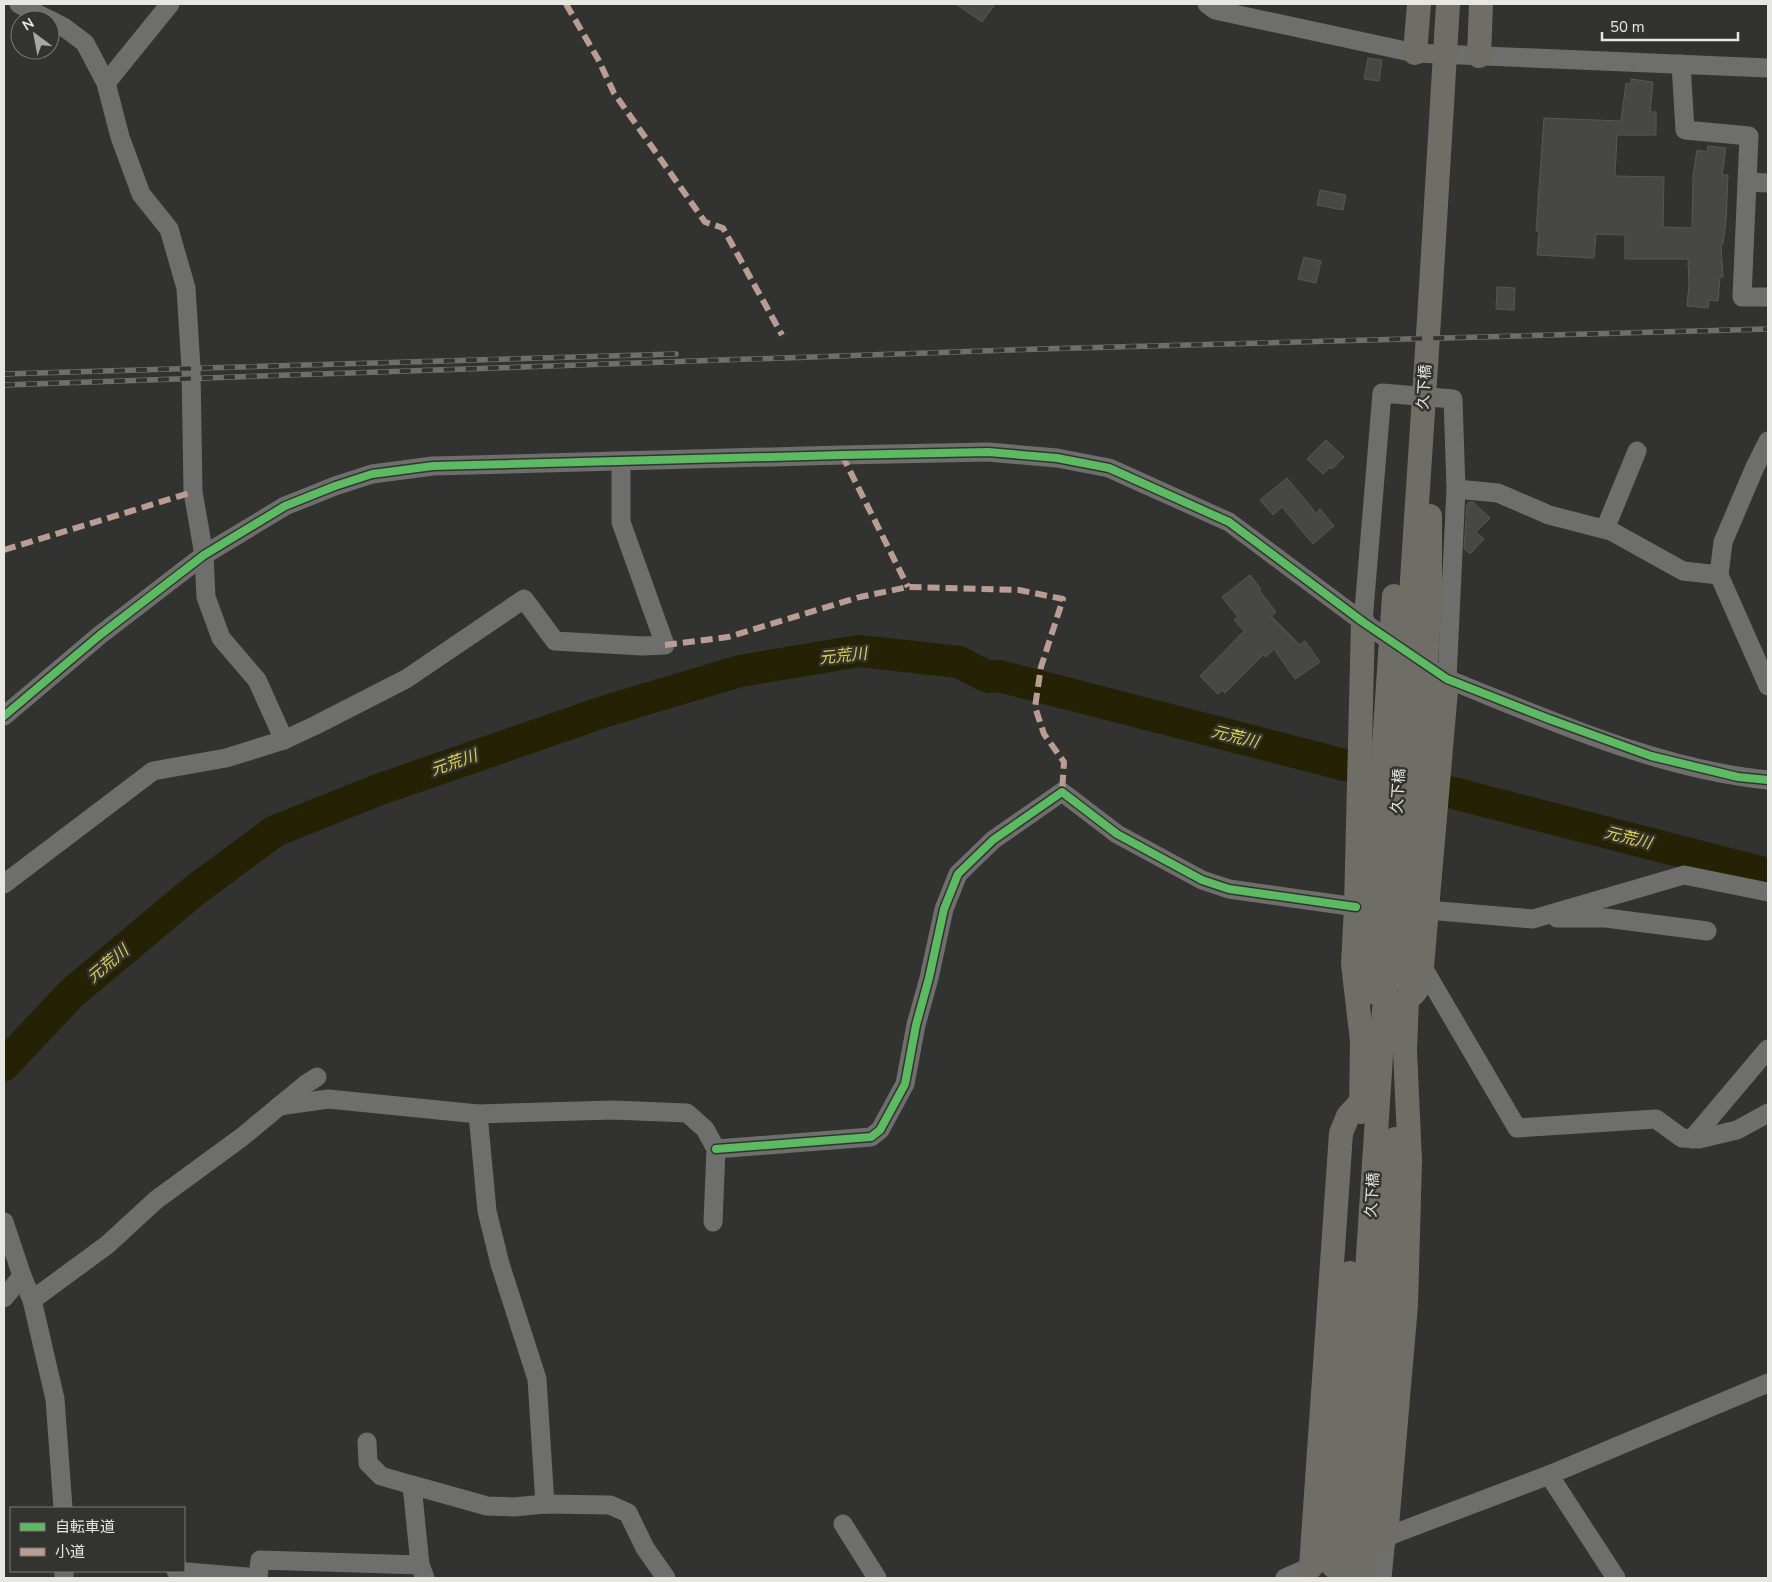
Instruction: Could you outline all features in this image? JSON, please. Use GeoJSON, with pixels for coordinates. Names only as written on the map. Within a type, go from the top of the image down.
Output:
{"type":"FeatureCollection","features":[{"type":"Feature","properties":{"kind":"main road"},"geometry":{"type":"LineString","coordinates":[[1415,53],[1419,4]]}},
{"type":"Feature","properties":{"kind":"main road","name":"久下橋"},"geometry":{"type":"LineString","coordinates":[[1346,1578],[1448,4]]}},
{"type":"Feature","properties":{"kind":"main road"},"geometry":{"type":"LineString","coordinates":[[1479,56],[1481,4]]}},
{"type":"Feature","properties":{"kind":"main road"},"geometry":{"type":"LineString","coordinates":[[1360,1017],[1367,982],[1371,946],[1397,560],[1430,304]]}},
{"type":"Feature","properties":{"kind":"main road"},"geometry":{"type":"LineString","coordinates":[[1386,1537],[1406,1305],[1410,1161],[1406,1083],[1407,999],[1418,990],[1414,958],[1430,601],[1430,304]]}},
{"type":"Feature","properties":{"kind":"main road"},"geometry":{"type":"LineString","coordinates":[[1332,1578],[1334,1501],[1362,1101],[1360,1017],[1353,964],[1363,622]]}},
{"type":"Feature","properties":{"kind":"main road"},"geometry":{"type":"LineString","coordinates":[[1414,958],[1427,910],[1447,679]]}},
{"type":"Feature","properties":{"kind":"main road"},"geometry":{"type":"LineString","coordinates":[[1363,1578],[1394,1152],[1397,1120],[1406,1083]]}},
{"type":"Feature","properties":{"kind":"main road"},"geometry":{"type":"LineString","coordinates":[[1311,1572],[1341,1133],[1348,1116],[1362,1101]]}},
{"type":"Feature","properties":{"kind":"street"},"geometry":{"type":"LineString","coordinates":[[19,4],[31,10]]}},
{"type":"Feature","properties":{"kind":"street"},"geometry":{"type":"LineString","coordinates":[[106,83],[170,4]]}},
{"type":"Feature","properties":{"kind":"street"},"geometry":{"type":"LineString","coordinates":[[1207,4],[1214,10],[1415,53],[1768,68]]}},
{"type":"Feature","properties":{"kind":"street"},"geometry":{"type":"LineString","coordinates":[[60,25],[86,43],[106,83],[120,138],[141,194],[169,229],[186,288],[191,368],[193,492],[204,555],[206,597],[221,638],[257,680],[284,740]]}},
{"type":"Feature","properties":{"kind":"street"},"geometry":{"type":"LineString","coordinates":[[1681,64],[1685,130],[1749,136],[1742,297],[1768,297]]}},
{"type":"Feature","properties":{"kind":"street"},"geometry":{"type":"LineString","coordinates":[[1747,182],[1768,183]]}},
{"type":"Feature","properties":{"kind":"street"},"geometry":{"type":"LineString","coordinates":[[1363,622],[1382,393],[1453,399],[1456,489],[1447,679]]}},
{"type":"Feature","properties":{"kind":"street"},"geometry":{"type":"LineString","coordinates":[[1768,441],[1723,542],[1719,575],[1768,686]]}},
{"type":"Feature","properties":{"kind":"street"},"geometry":{"type":"LineString","coordinates":[[1605,529],[1637,451]]}},
{"type":"Feature","properties":{"kind":"street"},"geometry":{"type":"LineString","coordinates":[[4,716],[100,635],[204,555],[285,506],[335,486],[372,474],[433,466],[988,452],[1057,458],[1109,468],[1229,522],[1363,622],[1447,679],[1651,756],[1738,777],[1768,780]]}},
{"type":"Feature","properties":{"kind":"street"},"geometry":{"type":"LineString","coordinates":[[4,884],[153,771],[226,758],[284,740],[406,679],[524,598],[555,641],[642,646],[665,645],[621,522],[622,462]]}},
{"type":"Feature","properties":{"kind":"street"},"geometry":{"type":"LineString","coordinates":[[1456,489],[1498,493],[1549,515],[1611,531],[1683,571],[1719,575]]}},
{"type":"Feature","properties":{"kind":"street"},"geometry":{"type":"LineString","coordinates":[[716,1149],[871,1137],[880,1130],[906,1084],[916,1025],[929,978],[944,909],[958,874],[993,840],[1062,792],[1117,834],[1202,880],[1228,890],[1356,907]]}},
{"type":"Feature","properties":{"kind":"street"},"geometry":{"type":"LineString","coordinates":[[1533,918],[1684,875],[1768,892]]}},
{"type":"Feature","properties":{"kind":"street"},"geometry":{"type":"LineString","coordinates":[[1427,910],[1533,918],[1606,918],[1707,930]]}},
{"type":"Feature","properties":{"kind":"street"},"geometry":{"type":"LineString","coordinates":[[1414,958],[1518,1128],[1656,1119],[1682,1138],[1700,1139],[1737,1130],[1768,1113]]}},
{"type":"Feature","properties":{"kind":"street"},"geometry":{"type":"LineString","coordinates":[[1692,1139],[1768,1049]]}},
{"type":"Feature","properties":{"kind":"street"},"geometry":{"type":"LineString","coordinates":[[32,1300],[107,1245],[156,1200],[242,1137],[317,1077]]}},
{"type":"Feature","properties":{"kind":"street"},"geometry":{"type":"LineString","coordinates":[[279,1106],[328,1099],[478,1114],[613,1110],[687,1113],[705,1129],[716,1149],[713,1222]]}},
{"type":"Feature","properties":{"kind":"street"},"geometry":{"type":"LineString","coordinates":[[478,1114],[487,1210],[500,1264],[537,1379],[545,1504]]}},
{"type":"Feature","properties":{"kind":"street"},"geometry":{"type":"LineString","coordinates":[[4,1222],[32,1300],[55,1400],[63,1507]]}},
{"type":"Feature","properties":{"kind":"street"},"geometry":{"type":"LineString","coordinates":[[4,1298],[22,1276]]}},
{"type":"Feature","properties":{"kind":"street"},"geometry":{"type":"LineString","coordinates":[[1285,1578],[1311,1572],[1386,1537],[1549,1475],[1768,1383]]}},
{"type":"Feature","properties":{"kind":"street"},"geometry":{"type":"LineString","coordinates":[[367,1442],[368,1463],[381,1476],[487,1506],[514,1507],[545,1504],[610,1506],[628,1513],[645,1548],[666,1578]]}},
{"type":"Feature","properties":{"kind":"street"},"geometry":{"type":"LineString","coordinates":[[1549,1475],[1616,1578]]}},
{"type":"Feature","properties":{"kind":"street"},"geometry":{"type":"LineString","coordinates":[[185,1572],[258,1578],[260,1560],[423,1571],[412,1485]]}},
{"type":"Feature","properties":{"kind":"street"},"geometry":{"type":"LineString","coordinates":[[842,1524],[877,1578]]}},
{"type":"Feature","properties":{"kind":"street"},"geometry":{"type":"LineString","coordinates":[[1382,1578],[1386,1537]]}},
{"type":"Feature","properties":{"kind":"building"},"geometry":{"type":"Polygon","coordinates":[[[956,4],[995,4],[982,22],[956,4]]]}},
{"type":"Feature","properties":{"kind":"building"},"geometry":{"type":"Polygon","coordinates":[[[1368,58],[1382,60],[1379,81],[1364,79],[1368,58]]]}},
{"type":"Feature","properties":{"kind":"building"},"geometry":{"type":"Polygon","coordinates":[[[1631,79],[1653,82],[1650,112],[1656,112],[1656,135],[1617,135],[1615,176],[1664,177],[1663,227],[1692,228],[1693,176],[1697,150],[1707,152],[1708,146],[1726,148],[1722,175],[1728,175],[1726,221],[1723,244],[1721,244],[1723,277],[1720,277],[1718,301],[1709,300],[1708,308],[1687,306],[1689,284],[1688,259],[1625,259],[1625,235],[1596,234],[1594,258],[1537,255],[1539,231],[1536,231],[1544,118],[1621,121],[1626,83],[1631,84],[1631,79]]]}},
{"type":"Feature","properties":{"kind":"building"},"geometry":{"type":"Polygon","coordinates":[[[1320,190],[1346,195],[1343,210],[1317,205],[1320,190]]]}},
{"type":"Feature","properties":{"kind":"building"},"geometry":{"type":"Polygon","coordinates":[[[1304,257],[1321,261],[1316,283],[1298,279],[1304,257]]]}},
{"type":"Feature","properties":{"kind":"building"},"geometry":{"type":"Polygon","coordinates":[[[1497,287],[1515,288],[1514,310],[1496,309],[1497,287]]]}},
{"type":"Feature","properties":{"kind":"building"},"geometry":{"type":"Polygon","coordinates":[[[1326,440],[1344,457],[1332,469],[1330,467],[1323,474],[1307,459],[1326,440]]]}},
{"type":"Feature","properties":{"kind":"building"},"geometry":{"type":"Polygon","coordinates":[[[1287,478],[1316,513],[1320,509],[1334,526],[1313,544],[1282,507],[1273,515],[1260,500],[1287,478]]]}},
{"type":"Feature","properties":{"kind":"building"},"geometry":{"type":"Polygon","coordinates":[[[1473,502],[1490,518],[1476,532],[1484,539],[1470,554],[1464,549],[1467,504],[1473,502]]]}},
{"type":"Feature","properties":{"kind":"building"},"geometry":{"type":"Polygon","coordinates":[[[1250,575],[1276,612],[1271,616],[1300,645],[1305,641],[1320,662],[1295,679],[1274,649],[1266,657],[1263,655],[1225,693],[1222,690],[1218,694],[1200,676],[1244,631],[1234,620],[1238,617],[1222,597],[1250,575]]]}},
{"type":"Feature","properties":{"kind":"waterway","name":"元荒川"},"geometry":{"type":"LineString","coordinates":[[4,1065],[72,993],[195,890],[275,831],[375,791],[606,711],[740,671],[859,651],[959,662],[988,677],[999,676],[1768,874]]}},
{"type":"Feature","properties":{"kind":"railway"},"geometry":{"type":"LineString","coordinates":[[4,385],[1040,349],[1768,329]]}},
{"type":"Feature","properties":{"kind":"railway"},"geometry":{"type":"LineString","coordinates":[[4,374],[676,354]]}},
{"type":"Feature","properties":{"kind":"marked path"},"geometry":{"type":"LineString","coordinates":[[566,4],[598,59],[614,93],[705,222],[723,228],[782,335]]}},
{"type":"Feature","properties":{"kind":"marked path"},"geometry":{"type":"LineString","coordinates":[[842,455],[908,587]]}},
{"type":"Feature","properties":{"kind":"marked path"},"geometry":{"type":"LineString","coordinates":[[4,550],[193,492]]}},
{"type":"Feature","properties":{"kind":"marked path"},"geometry":{"type":"LineString","coordinates":[[665,645],[728,637],[860,597],[908,587],[1019,590],[1063,599],[1041,667],[1035,707],[1044,734],[1064,762],[1062,792]]}},
{"type":"Feature","properties":{"kind":"cycle path"},"geometry":{"type":"LineString","coordinates":[[4,716],[100,635],[204,555],[285,506],[335,486],[372,474],[433,466],[988,452],[1057,458],[1109,468],[1229,522],[1363,622],[1447,679],[1651,756],[1738,777],[1768,780]]}},
{"type":"Feature","properties":{"kind":"cycle path"},"geometry":{"type":"LineString","coordinates":[[716,1149],[871,1137],[880,1130],[905,1084],[916,1025],[929,978],[944,909],[958,874],[993,840],[1062,792],[1117,834],[1202,880],[1229,889],[1356,907]]}}]}
